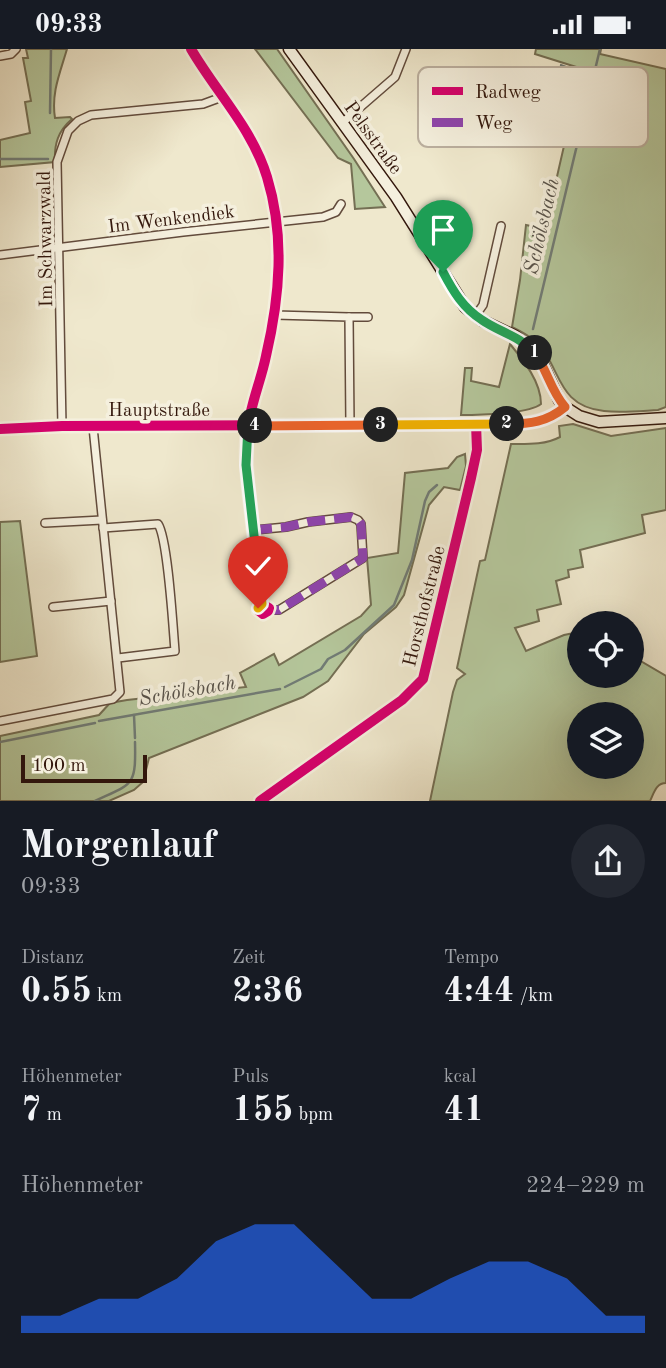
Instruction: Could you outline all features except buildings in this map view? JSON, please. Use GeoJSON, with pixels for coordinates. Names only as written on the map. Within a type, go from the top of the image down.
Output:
{"type":"FeatureCollection","features":[{"type":"Feature","properties":{"kind":"street"},"geometry":{"type":"LineString","coordinates":[[0,56],[11,54],[16,49]]}},
{"type":"Feature","properties":{"kind":"street"},"geometry":{"type":"LineString","coordinates":[[191,49],[235,112],[255,147],[266,173],[278,221],[279,279],[275,315],[248,426],[246,465],[254,530],[265,607],[279,610],[363,558],[360,524],[351,517],[254,530]]}},
{"type":"Feature","properties":{"kind":"street","name":"Pelsstraße"},"geometry":{"type":"LineString","coordinates":[[289,49],[396,197],[464,307],[483,321],[515,336],[533,351],[565,407]]}},
{"type":"Feature","properties":{"kind":"street"},"geometry":{"type":"LineString","coordinates":[[342,123],[395,77],[406,49]]}},
{"type":"Feature","properties":{"kind":"street","name":"Im Schwarzwald"},"geometry":{"type":"LineString","coordinates":[[62,426],[57,162],[65,137],[73,125],[92,115],[203,104],[222,97]]}},
{"type":"Feature","properties":{"kind":"street","name":"Im Wenkendiek"},"geometry":{"type":"LineString","coordinates":[[0,255],[323,217],[336,212],[341,204]]}},
{"type":"Feature","properties":{"kind":"street"},"geometry":{"type":"LineString","coordinates":[[475,315],[483,305],[501,226]]}},
{"type":"Feature","properties":{"kind":"street"},"geometry":{"type":"LineString","coordinates":[[275,315],[368,317]]}},
{"type":"Feature","properties":{"kind":"street"},"geometry":{"type":"LineString","coordinates":[[349,317],[350,425]]}},
{"type":"Feature","properties":{"kind":"street"},"geometry":{"type":"LineString","coordinates":[[565,407],[579,416],[599,422],[666,418]]}},
{"type":"Feature","properties":{"kind":"street","name":"Hauptstraße"},"geometry":{"type":"LineString","coordinates":[[0,429],[62,426],[539,422],[554,416],[565,407]]}},
{"type":"Feature","properties":{"kind":"street","name":"Horsthofstraße"},"geometry":{"type":"LineString","coordinates":[[260,801],[402,699],[423,679],[477,450],[475,424]]}},
{"type":"Feature","properties":{"kind":"street"},"geometry":{"type":"LineString","coordinates":[[0,721],[113,699],[118,695],[118,658],[93,426]]}},
{"type":"Feature","properties":{"kind":"street"},"geometry":{"type":"LineString","coordinates":[[45,523],[158,524],[162,530],[175,652],[118,658]]}},
{"type":"Feature","properties":{"kind":"street"},"geometry":{"type":"LineString","coordinates":[[53,607],[111,601]]}},
{"type":"Feature","properties":{"kind":"green space"},"geometry":{"type":"Polygon","coordinates":[[[26,49],[67,49],[57,83],[54,109],[55,118],[72,119],[58,138],[55,162],[0,167],[0,140],[30,133],[25,102],[31,101],[23,58],[28,58],[26,49]]]}},
{"type":"Feature","properties":{"kind":"green space"},"geometry":{"type":"Polygon","coordinates":[[[255,49],[277,49],[385,207],[355,209],[351,164],[338,158],[255,49]]]}},
{"type":"Feature","properties":{"kind":"green space"},"geometry":{"type":"Polygon","coordinates":[[[536,49],[601,49],[600,54],[666,69],[666,407],[658,410],[624,412],[588,408],[568,393],[544,351],[533,339],[512,327],[526,225],[545,229],[564,147],[648,147],[648,67],[576,67],[535,54],[536,49]]]}},
{"type":"Feature","properties":{"kind":"green space"},"geometry":{"type":"Polygon","coordinates":[[[510,344],[535,380],[541,404],[515,412],[461,415],[465,368],[472,368],[471,381],[499,387],[510,344]]]}},
{"type":"Feature","properties":{"kind":"green space"},"geometry":{"type":"Polygon","coordinates":[[[573,424],[611,436],[666,428],[666,510],[642,515],[645,533],[580,550],[583,567],[568,570],[569,577],[556,581],[561,604],[537,610],[539,621],[515,628],[526,651],[567,634],[567,688],[644,688],[644,663],[666,676],[666,783],[658,787],[650,801],[430,801],[453,692],[457,680],[465,674],[457,668],[480,561],[485,560],[511,444],[536,443],[560,437],[559,426],[573,424]]]}},
{"type":"Feature","properties":{"kind":"green space"},"geometry":{"type":"Polygon","coordinates":[[[465,454],[466,466],[460,490],[444,487],[429,505],[404,595],[396,607],[364,634],[328,681],[303,697],[149,758],[143,782],[134,790],[109,801],[0,801],[0,736],[99,715],[110,703],[246,687],[240,673],[274,654],[279,665],[361,616],[371,605],[367,558],[398,553],[405,473],[448,468],[457,457],[465,454]]]}},
{"type":"Feature","properties":{"kind":"green space"},"geometry":{"type":"Polygon","coordinates":[[[20,521],[37,656],[0,662],[0,522],[20,521]]]}},
{"type":"Feature","properties":{"kind":"waterway"},"geometry":{"type":"LineString","coordinates":[[50,113],[51,49]]}},
{"type":"Feature","properties":{"kind":"waterway","name":"Schölsbach"},"geometry":{"type":"LineString","coordinates":[[596,67],[600,49]]}},
{"type":"Feature","properties":{"kind":"waterway","name":"Schölsbach"},"geometry":{"type":"LineString","coordinates":[[533,329],[577,147]]}},
{"type":"Feature","properties":{"kind":"waterway"},"geometry":{"type":"LineString","coordinates":[[0,159],[48,159]]}},
{"type":"Feature","properties":{"kind":"waterway","name":"Schölsbach"},"geometry":{"type":"LineString","coordinates":[[285,687],[321,669],[328,659],[345,650],[394,605],[412,560],[425,501],[429,492],[437,485]]}},
{"type":"Feature","properties":{"kind":"waterway","name":"Schölsbach"},"geometry":{"type":"LineString","coordinates":[[99,721],[280,689]]}},
{"type":"Feature","properties":{"kind":"waterway"},"geometry":{"type":"LineString","coordinates":[[134,715],[135,738]]}},
{"type":"Feature","properties":{"kind":"waterway","name":"Schölsbach"},"geometry":{"type":"LineString","coordinates":[[0,742],[95,723]]}},
{"type":"Feature","properties":{"kind":"waterway"},"geometry":{"type":"LineString","coordinates":[[95,801],[130,782],[135,768],[135,742]]}},
{"type":"Feature","properties":{"kind":"marked path"},"geometry":{"type":"LineString","coordinates":[[254,530],[351,517],[361,524],[363,558],[279,610],[269,610]]}},
{"type":"Feature","properties":{"kind":"cycle path"},"geometry":{"type":"LineString","coordinates":[[191,49],[252,142],[267,177],[276,221],[278,266],[275,311],[250,414],[246,446],[262,604],[258,610],[263,614],[269,608],[262,604]]}},
{"type":"Feature","properties":{"kind":"cycle path"},"geometry":{"type":"LineString","coordinates":[[0,429],[62,426],[513,424],[541,420],[565,407]]}},
{"type":"Feature","properties":{"kind":"cycle path"},"geometry":{"type":"LineString","coordinates":[[260,801],[402,700],[423,679],[477,450],[476,424]]}},
{"type":"Feature","properties":{"kind":"route"},"geometry":{"type":"LineString","coordinates":[[258,608],[262,604],[246,465],[248,426],[530,423],[554,416],[565,407],[533,351],[515,336],[483,321],[464,307],[443,272]]}}]}
